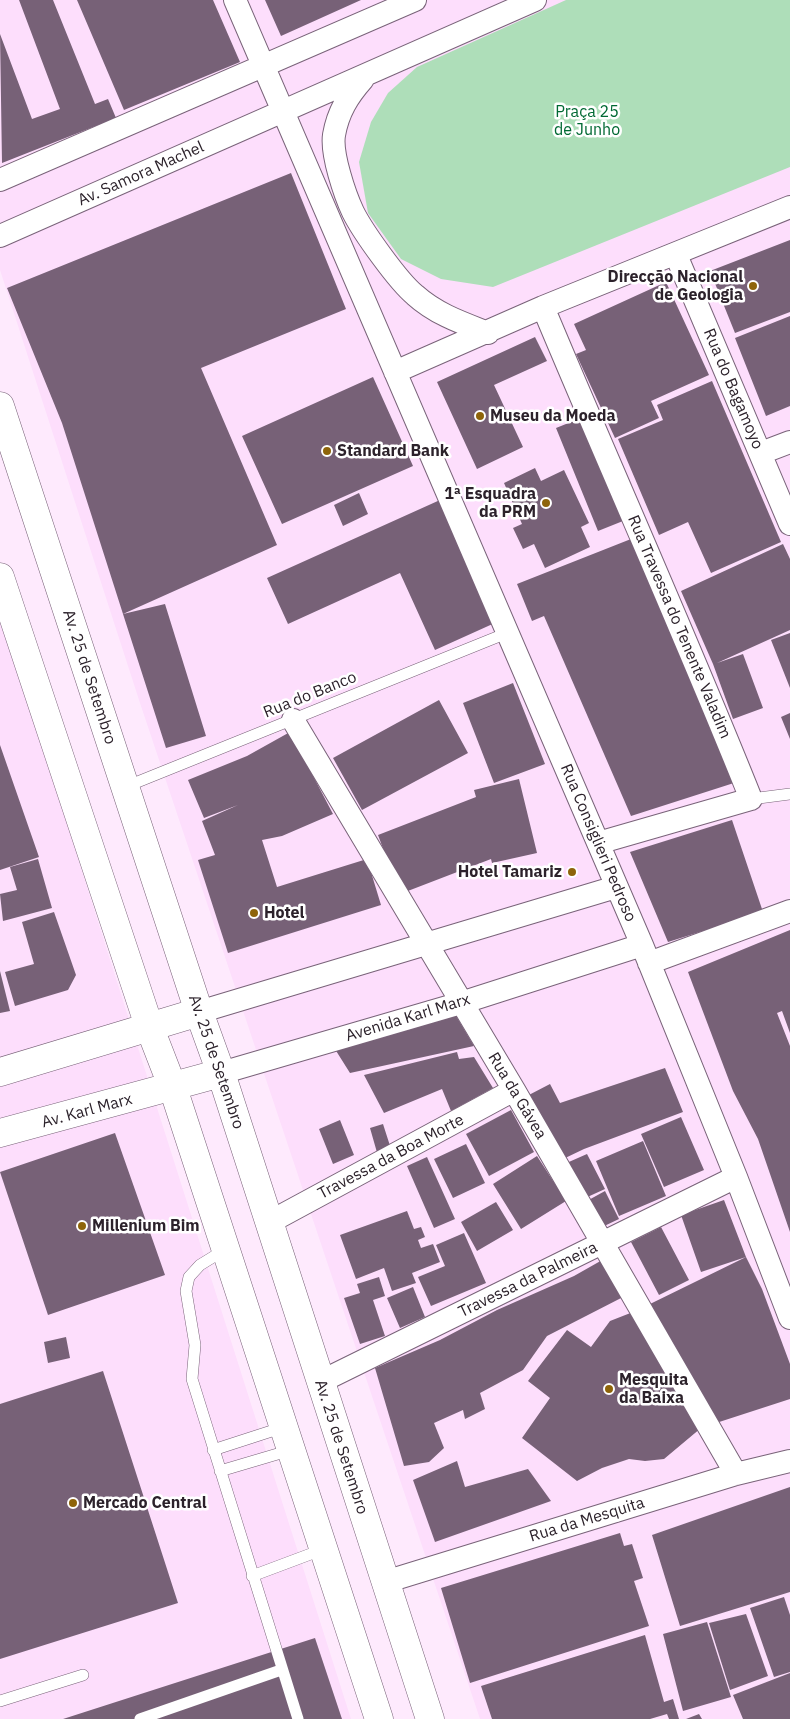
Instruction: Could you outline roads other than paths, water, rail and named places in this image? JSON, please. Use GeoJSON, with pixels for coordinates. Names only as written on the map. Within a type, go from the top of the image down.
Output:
{"type":"FeatureCollection","features":[{"type":"Feature","properties":{"kind":"main road","name":"Av. 25 de Setembro"},"geometry":{"type":"LineString","coordinates":[[0,406],[198,1012],[221,1073],[430,1719]]}},
{"type":"Feature","properties":{"kind":"main road"},"geometry":{"type":"LineString","coordinates":[[0,577],[149,1026],[173,1088],[379,1719]]}},
{"type":"Feature","properties":{"kind":"main road"},"geometry":{"type":"LineString","coordinates":[[0,1072],[198,1012]]}},
{"type":"Feature","properties":{"kind":"main road","name":"Avenida Karl Marx"},"geometry":{"type":"LineString","coordinates":[[173,1088],[221,1073]]}},
{"type":"Feature","properties":{"kind":"main road","name":"Av. Karl Marx"},"geometry":{"type":"LineString","coordinates":[[0,1133],[173,1088]]}},
{"type":"Feature","properties":{"kind":"street"},"geometry":{"type":"LineString","coordinates":[[235,0],[395,372],[488,333],[543,307],[676,255],[790,207]]}},
{"type":"Feature","properties":{"kind":"street"},"geometry":{"type":"LineString","coordinates":[[0,180],[415,0]]}},
{"type":"Feature","properties":{"kind":"street"},"geometry":{"type":"LineString","coordinates":[[282,112],[535,0]]}},
{"type":"Feature","properties":{"kind":"street"},"geometry":{"type":"LineString","coordinates":[[367,74],[344,101],[333,137],[338,169],[354,212],[386,260],[414,294],[449,319],[488,333]]}},
{"type":"Feature","properties":{"kind":"street","name":"Av. Samora Machel"},"geometry":{"type":"LineString","coordinates":[[0,236],[282,112]]}},
{"type":"Feature","properties":{"kind":"street","name":"Rua do Bagamoyo"},"geometry":{"type":"LineString","coordinates":[[676,255],[790,524]]}},
{"type":"Feature","properties":{"kind":"street","name":"Rua Travessa do Tenente Valadim"},"geometry":{"type":"LineString","coordinates":[[543,307],[651,565],[704,681],[751,799]]}},
{"type":"Feature","properties":{"kind":"street","name":"Rua Consiglieri Pedroso"},"geometry":{"type":"LineString","coordinates":[[395,372],[646,954],[736,1177],[790,1318]]}},
{"type":"Feature","properties":{"kind":"street"},"geometry":{"type":"LineString","coordinates":[[761,453],[790,442]]}},
{"type":"Feature","properties":{"kind":"street","name":"Rua da Gávea"},"geometry":{"type":"LineString","coordinates":[[294,720],[426,942],[460,1003],[514,1090],[736,1474]]}},
{"type":"Feature","properties":{"kind":"street"},"geometry":{"type":"LineString","coordinates":[[598,843],[751,799]]}},
{"type":"Feature","properties":{"kind":"street"},"geometry":{"type":"LineString","coordinates":[[198,1012],[426,942],[616,887]]}},
{"type":"Feature","properties":{"kind":"street","name":"Avenida Karl Marx"},"geometry":{"type":"LineString","coordinates":[[221,1073],[460,1003],[646,954],[790,911]]}},
{"type":"Feature","properties":{"kind":"street","name":"Travessa da Boa Morte"},"geometry":{"type":"LineString","coordinates":[[268,1223],[514,1090]]}},
{"type":"Feature","properties":{"kind":"street","name":"Travessa da Palmeira"},"geometry":{"type":"LineString","coordinates":[[320,1382],[736,1177]]}},
{"type":"Feature","properties":{"kind":"street","name":"Rua da Mesquita"},"geometry":{"type":"LineString","coordinates":[[385,1582],[736,1474],[790,1461]]}},
{"type":"Feature","properties":{"kind":"lane","name":"Rua do Banco"},"geometry":{"type":"LineString","coordinates":[[125,788],[507,633]]}},
{"type":"Feature","properties":{"kind":"lane"},"geometry":{"type":"LineString","coordinates":[[751,799],[790,794]]}},
{"type":"Feature","properties":{"kind":"lane"},"geometry":{"type":"LineString","coordinates":[[226,1249],[200,1266],[189,1277],[186,1291],[195,1345],[192,1379],[281,1670],[298,1719]]}},
{"type":"Feature","properties":{"kind":"lane"},"geometry":{"type":"LineString","coordinates":[[213,1450],[288,1438]]}},
{"type":"Feature","properties":{"kind":"lane"},"geometry":{"type":"LineString","coordinates":[[220,1471],[288,1438]]}},
{"type":"Feature","properties":{"kind":"lane"},"geometry":{"type":"LineString","coordinates":[[252,1576],[324,1549]]}},
{"type":"Feature","properties":{"kind":"lane"},"geometry":{"type":"LineString","coordinates":[[140,1719],[281,1670]]}},
{"type":"Feature","properties":{"kind":"lane"},"geometry":{"type":"LineString","coordinates":[[0,1700],[83,1675]]}},
{"type":"Feature","properties":{"kind":"place","name":"Direcção Nacional de Geologia"},"geometry":{"type":"Point","coordinates":[753,286]}},
{"type":"Feature","properties":{"kind":"place","name":"Museu da Moeda"},"geometry":{"type":"Point","coordinates":[480,416]}},
{"type":"Feature","properties":{"kind":"place","name":"Standard Bank"},"geometry":{"type":"Point","coordinates":[327,451]}},
{"type":"Feature","properties":{"kind":"place","name":"1ª Esquadra da PRM"},"geometry":{"type":"Point","coordinates":[546,503]}},
{"type":"Feature","properties":{"kind":"place","name":"Hotel Tamariz"},"geometry":{"type":"Point","coordinates":[572,872]}},
{"type":"Feature","properties":{"kind":"place","name":"Hotel"},"geometry":{"type":"Point","coordinates":[254,913]}},
{"type":"Feature","properties":{"kind":"place","name":"Millenium Bim"},"geometry":{"type":"Point","coordinates":[82,1226]}},
{"type":"Feature","properties":{"kind":"place","name":"Mesquita da Baixa"},"geometry":{"type":"Point","coordinates":[609,1389]}},
{"type":"Feature","properties":{"kind":"place","name":"Mercado Central"},"geometry":{"type":"Point","coordinates":[73,1503]}},
{"type":"Feature","properties":{"kind":"park label","name":"Praça 25 de Junho"},"geometry":{"type":"Point","coordinates":[587,121]}}]}
